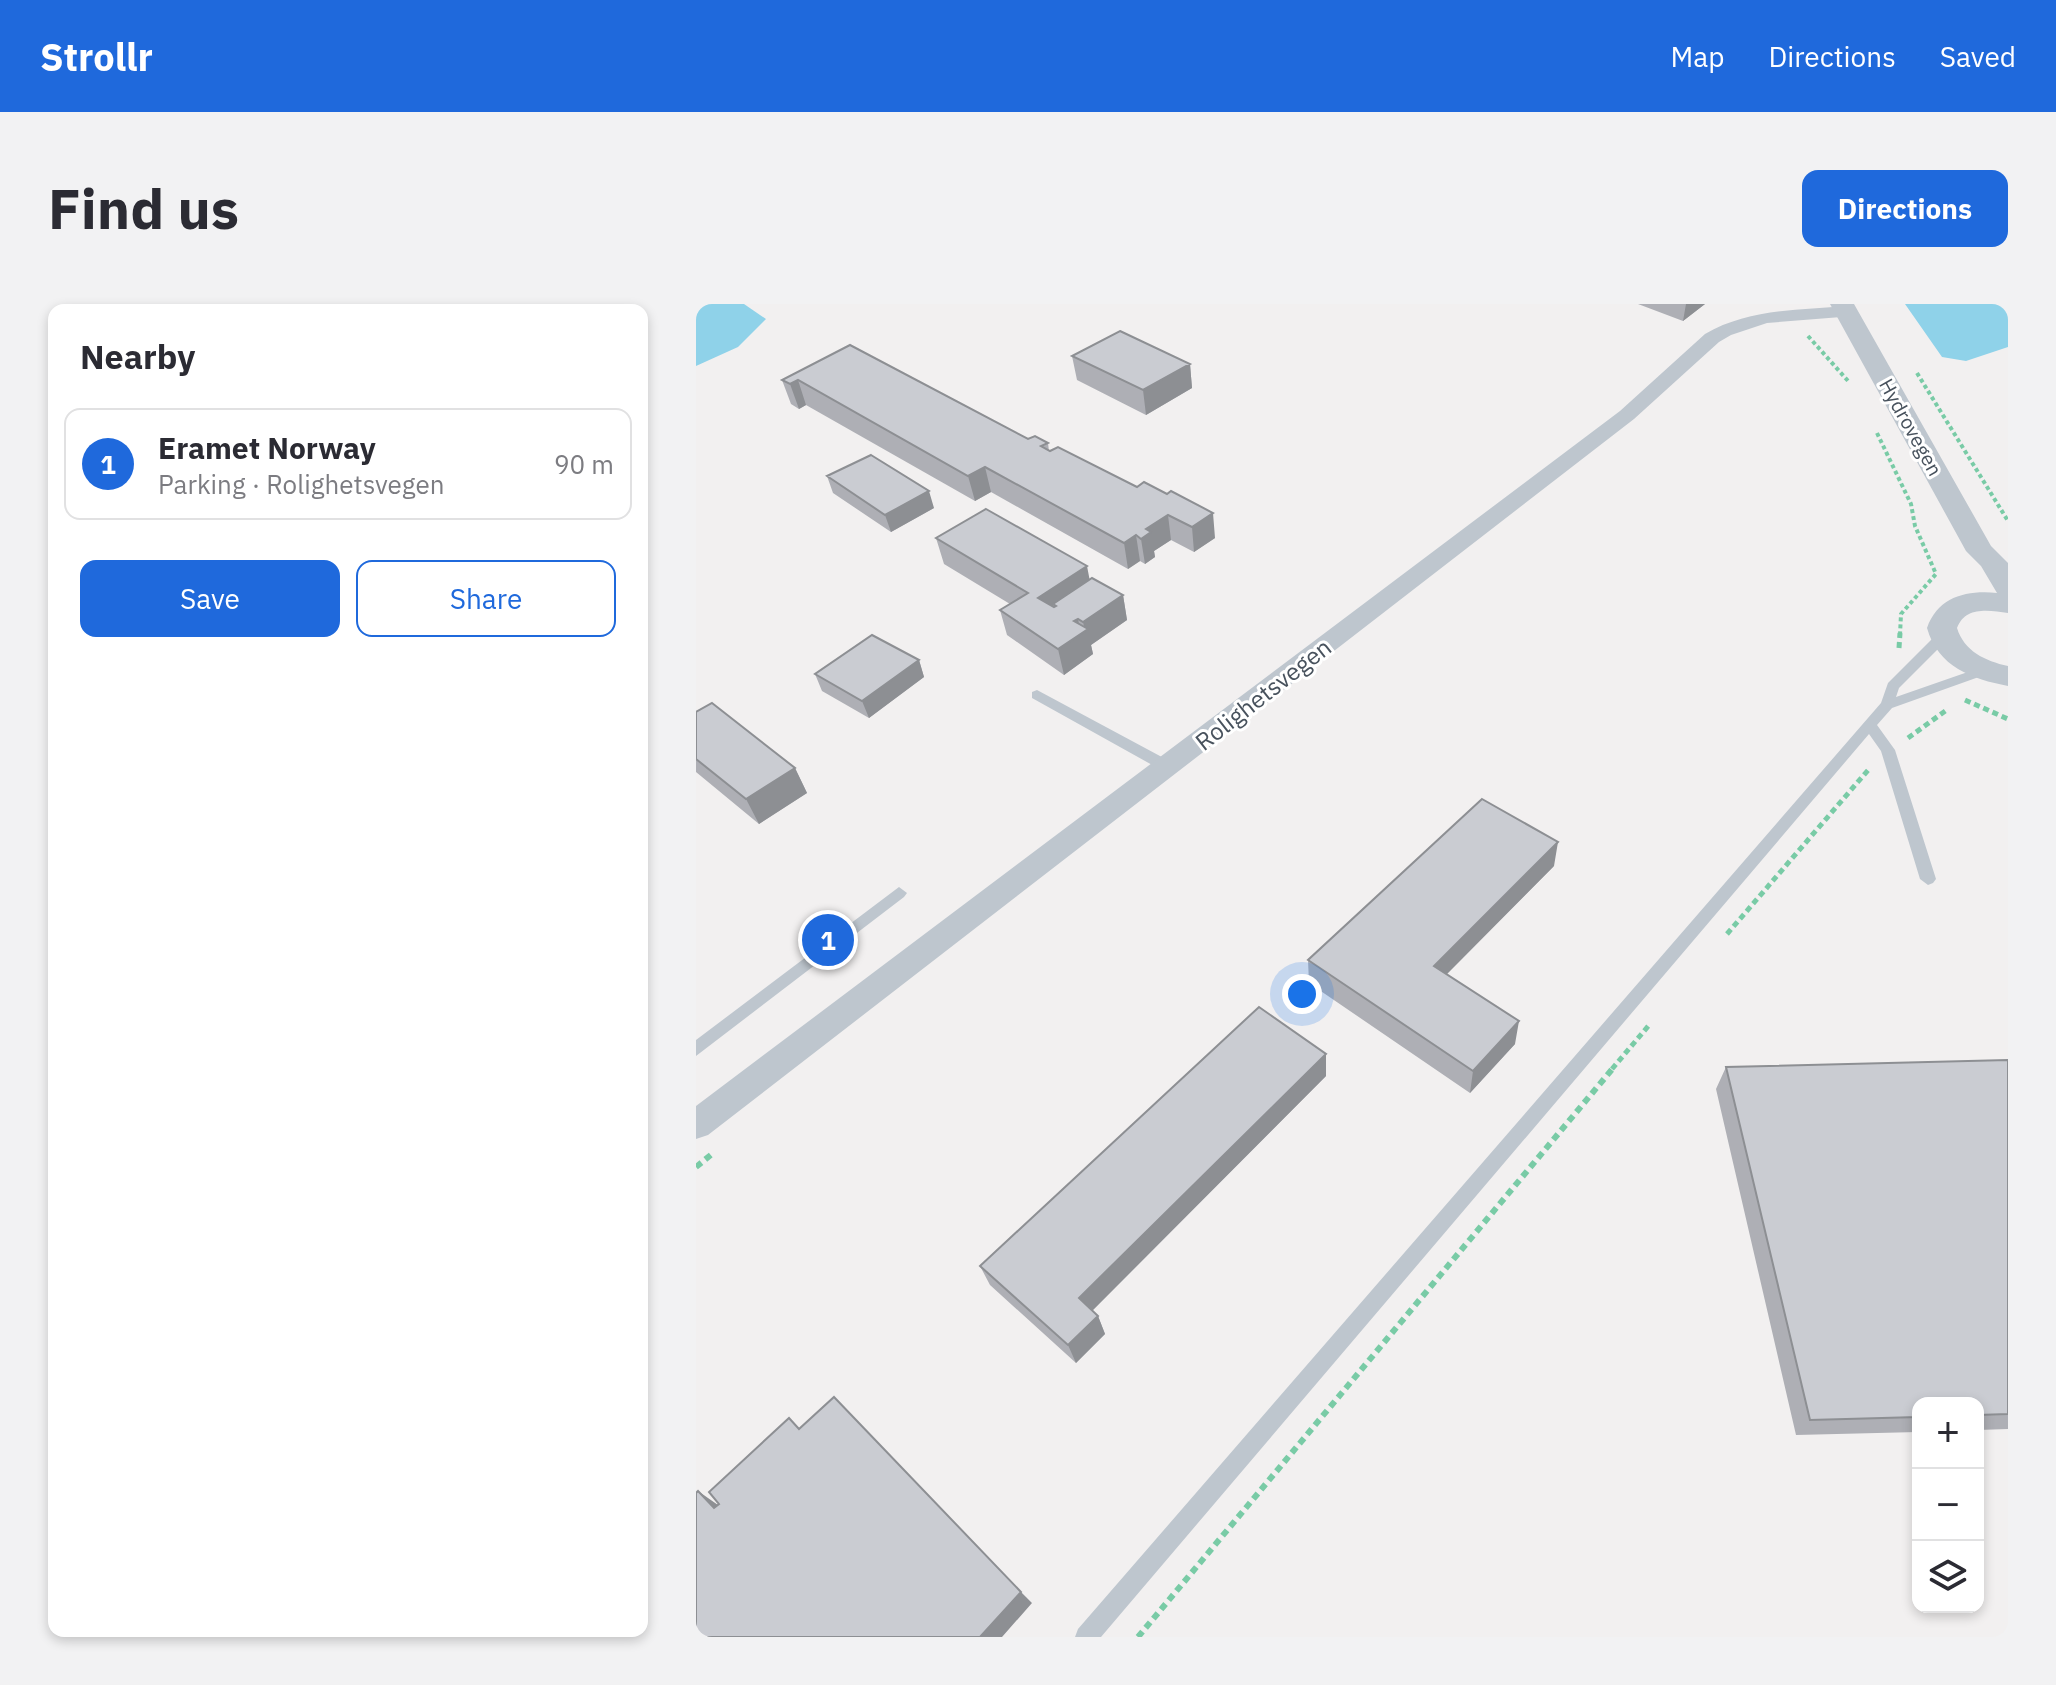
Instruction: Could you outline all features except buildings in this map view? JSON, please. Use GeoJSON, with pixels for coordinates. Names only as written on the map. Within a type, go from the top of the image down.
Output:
{"type":"FeatureCollection","features":[{"type":"Feature","properties":{"kind":"street","name":"Rolighetsvegen"},"geometry":{"type":"LineString","coordinates":[[699,1118],[1168,767],[1627,415],[1712,338],[1744,323],[1844,308]]}},
{"type":"Feature","properties":{"kind":"street","name":"Hydrovegen"},"geometry":{"type":"LineString","coordinates":[[1844,308],[1980,551],[1992,561],[2008,587]]}},
{"type":"Feature","properties":{"kind":"street"},"geometry":{"type":"LineString","coordinates":[[1973,602],[1971,557],[1980,551]]}},
{"type":"Feature","properties":{"kind":"street"},"geometry":{"type":"LineString","coordinates":[[1997,673],[1958,655],[1943,636],[1942,628],[1947,614],[1973,602],[2008,604]]}},
{"type":"Feature","properties":{"kind":"lane"},"geometry":{"type":"LineString","coordinates":[[1086,1637],[1887,705],[1893,686],[1943,636]]}},
{"type":"Feature","properties":{"kind":"lane"},"geometry":{"type":"LineString","coordinates":[[1887,705],[1997,673]]}},
{"type":"Feature","properties":{"kind":"lane"},"geometry":{"type":"LineString","coordinates":[[1037,695],[1168,767]]}},
{"type":"Feature","properties":{"kind":"lane"},"geometry":{"type":"LineString","coordinates":[[1870,725],[1888,750],[1928,879]]}},
{"type":"Feature","properties":{"kind":"lane"},"geometry":{"type":"LineString","coordinates":[[696,1049],[899,893]]}},
{"type":"Feature","properties":{"kind":"path"},"geometry":{"type":"LineString","coordinates":[[1790,315],[1855,391]]}},
{"type":"Feature","properties":{"kind":"path"},"geometry":{"type":"LineString","coordinates":[[1874,427],[1911,504],[1915,526],[1936,574]]}},
{"type":"Feature","properties":{"kind":"path"},"geometry":{"type":"LineString","coordinates":[[1720,941],[1888,750],[1962,699]]}},
{"type":"Feature","properties":{"kind":"path"},"geometry":{"type":"LineString","coordinates":[[1138,1637],[1660,1013]]}},
{"type":"Feature","properties":{"kind":"water"},"geometry":{"type":"Polygon","coordinates":[[[696,304],[744,304],[766,319],[738,347],[696,366],[696,304]]]}},
{"type":"Feature","properties":{"kind":"water"},"geometry":{"type":"Polygon","coordinates":[[[1905,304],[2008,304],[2008,347],[1966,361],[1942,357],[1905,304]]]}},
{"type":"Feature","properties":{"kind":"place","name":"Eramet Norway"},"geometry":{"type":"Point","coordinates":[828,940]}}]}
